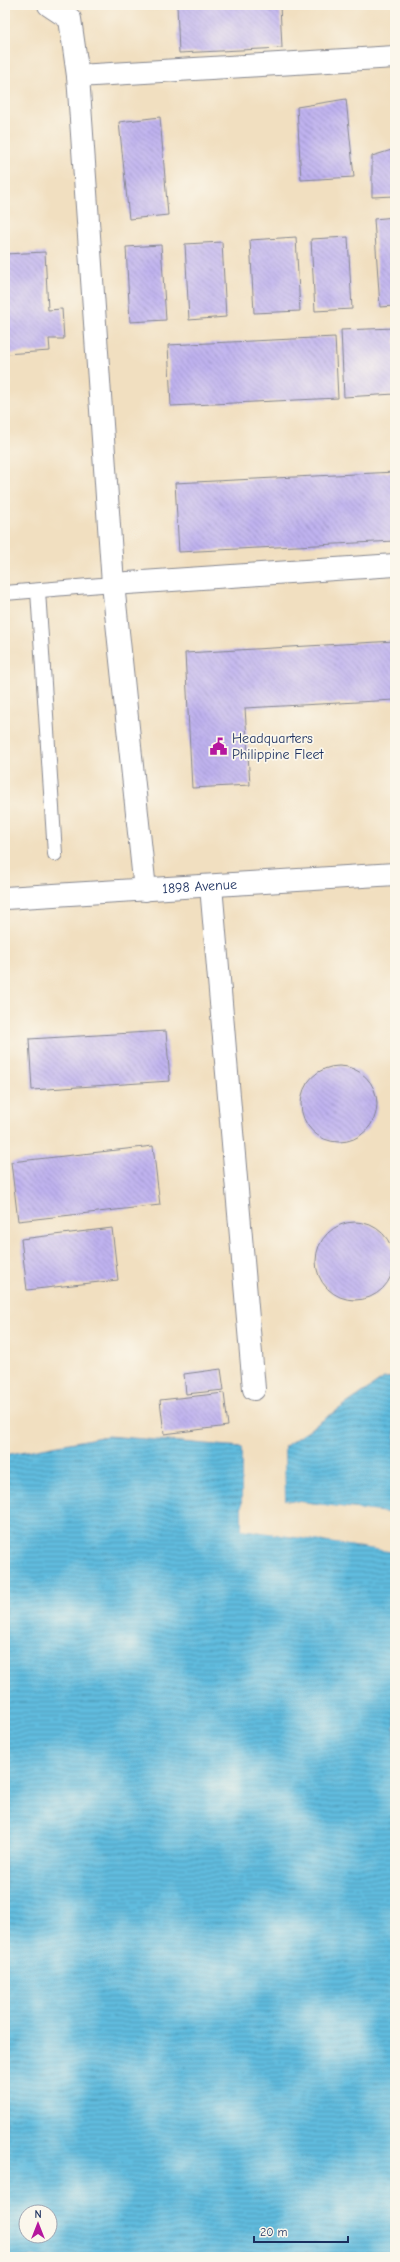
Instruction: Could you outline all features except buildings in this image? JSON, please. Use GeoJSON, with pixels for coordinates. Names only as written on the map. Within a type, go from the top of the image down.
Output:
{"type":"FeatureCollection","features":[{"type":"Feature","properties":{"kind":"street"},"geometry":{"type":"LineString","coordinates":[[49,5],[70,19],[78,76],[113,584],[145,890]]}},
{"type":"Feature","properties":{"kind":"street"},"geometry":{"type":"LineString","coordinates":[[78,76],[395,57]]}},
{"type":"Feature","properties":{"kind":"street"},"geometry":{"type":"LineString","coordinates":[[113,584],[395,565]]}},
{"type":"Feature","properties":{"kind":"street","name":"1898 Avenue"},"geometry":{"type":"LineString","coordinates":[[5,898],[395,874]]}},
{"type":"Feature","properties":{"kind":"street"},"geometry":{"type":"LineString","coordinates":[[211,886],[254,1389]]}},
{"type":"Feature","properties":{"kind":"lane"},"geometry":{"type":"LineString","coordinates":[[5,593],[113,584]]}},
{"type":"Feature","properties":{"kind":"lane"},"geometry":{"type":"LineString","coordinates":[[38,591],[55,854]]}},
{"type":"Feature","properties":{"kind":"water"},"geometry":{"type":"Polygon","coordinates":[[[395,1377],[395,1514],[285,1500],[284,1447],[384,1378],[395,1377]]]}},
{"type":"Feature","properties":{"kind":"water"},"geometry":{"type":"Polygon","coordinates":[[[107,1436],[242,1447],[242,1529],[395,1552],[395,2257],[5,2257],[5,1455],[107,1436]]]}},
{"type":"Feature","properties":{"kind":"pier"},"geometry":{"type":"Polygon","coordinates":[[[242,1447],[244,1447],[244,1527],[395,1550],[395,1552],[242,1529],[242,1447]]]}},
{"type":"Feature","properties":{"kind":"pier"},"geometry":{"type":"Polygon","coordinates":[[[282,1447],[284,1447],[285,1500],[395,1514],[395,1516],[284,1502],[282,1447]]]}},
{"type":"Feature","properties":{"kind":"place","name":"Headquarters Philippine Fleet"},"geometry":{"type":"Point","coordinates":[219,746]}}]}
